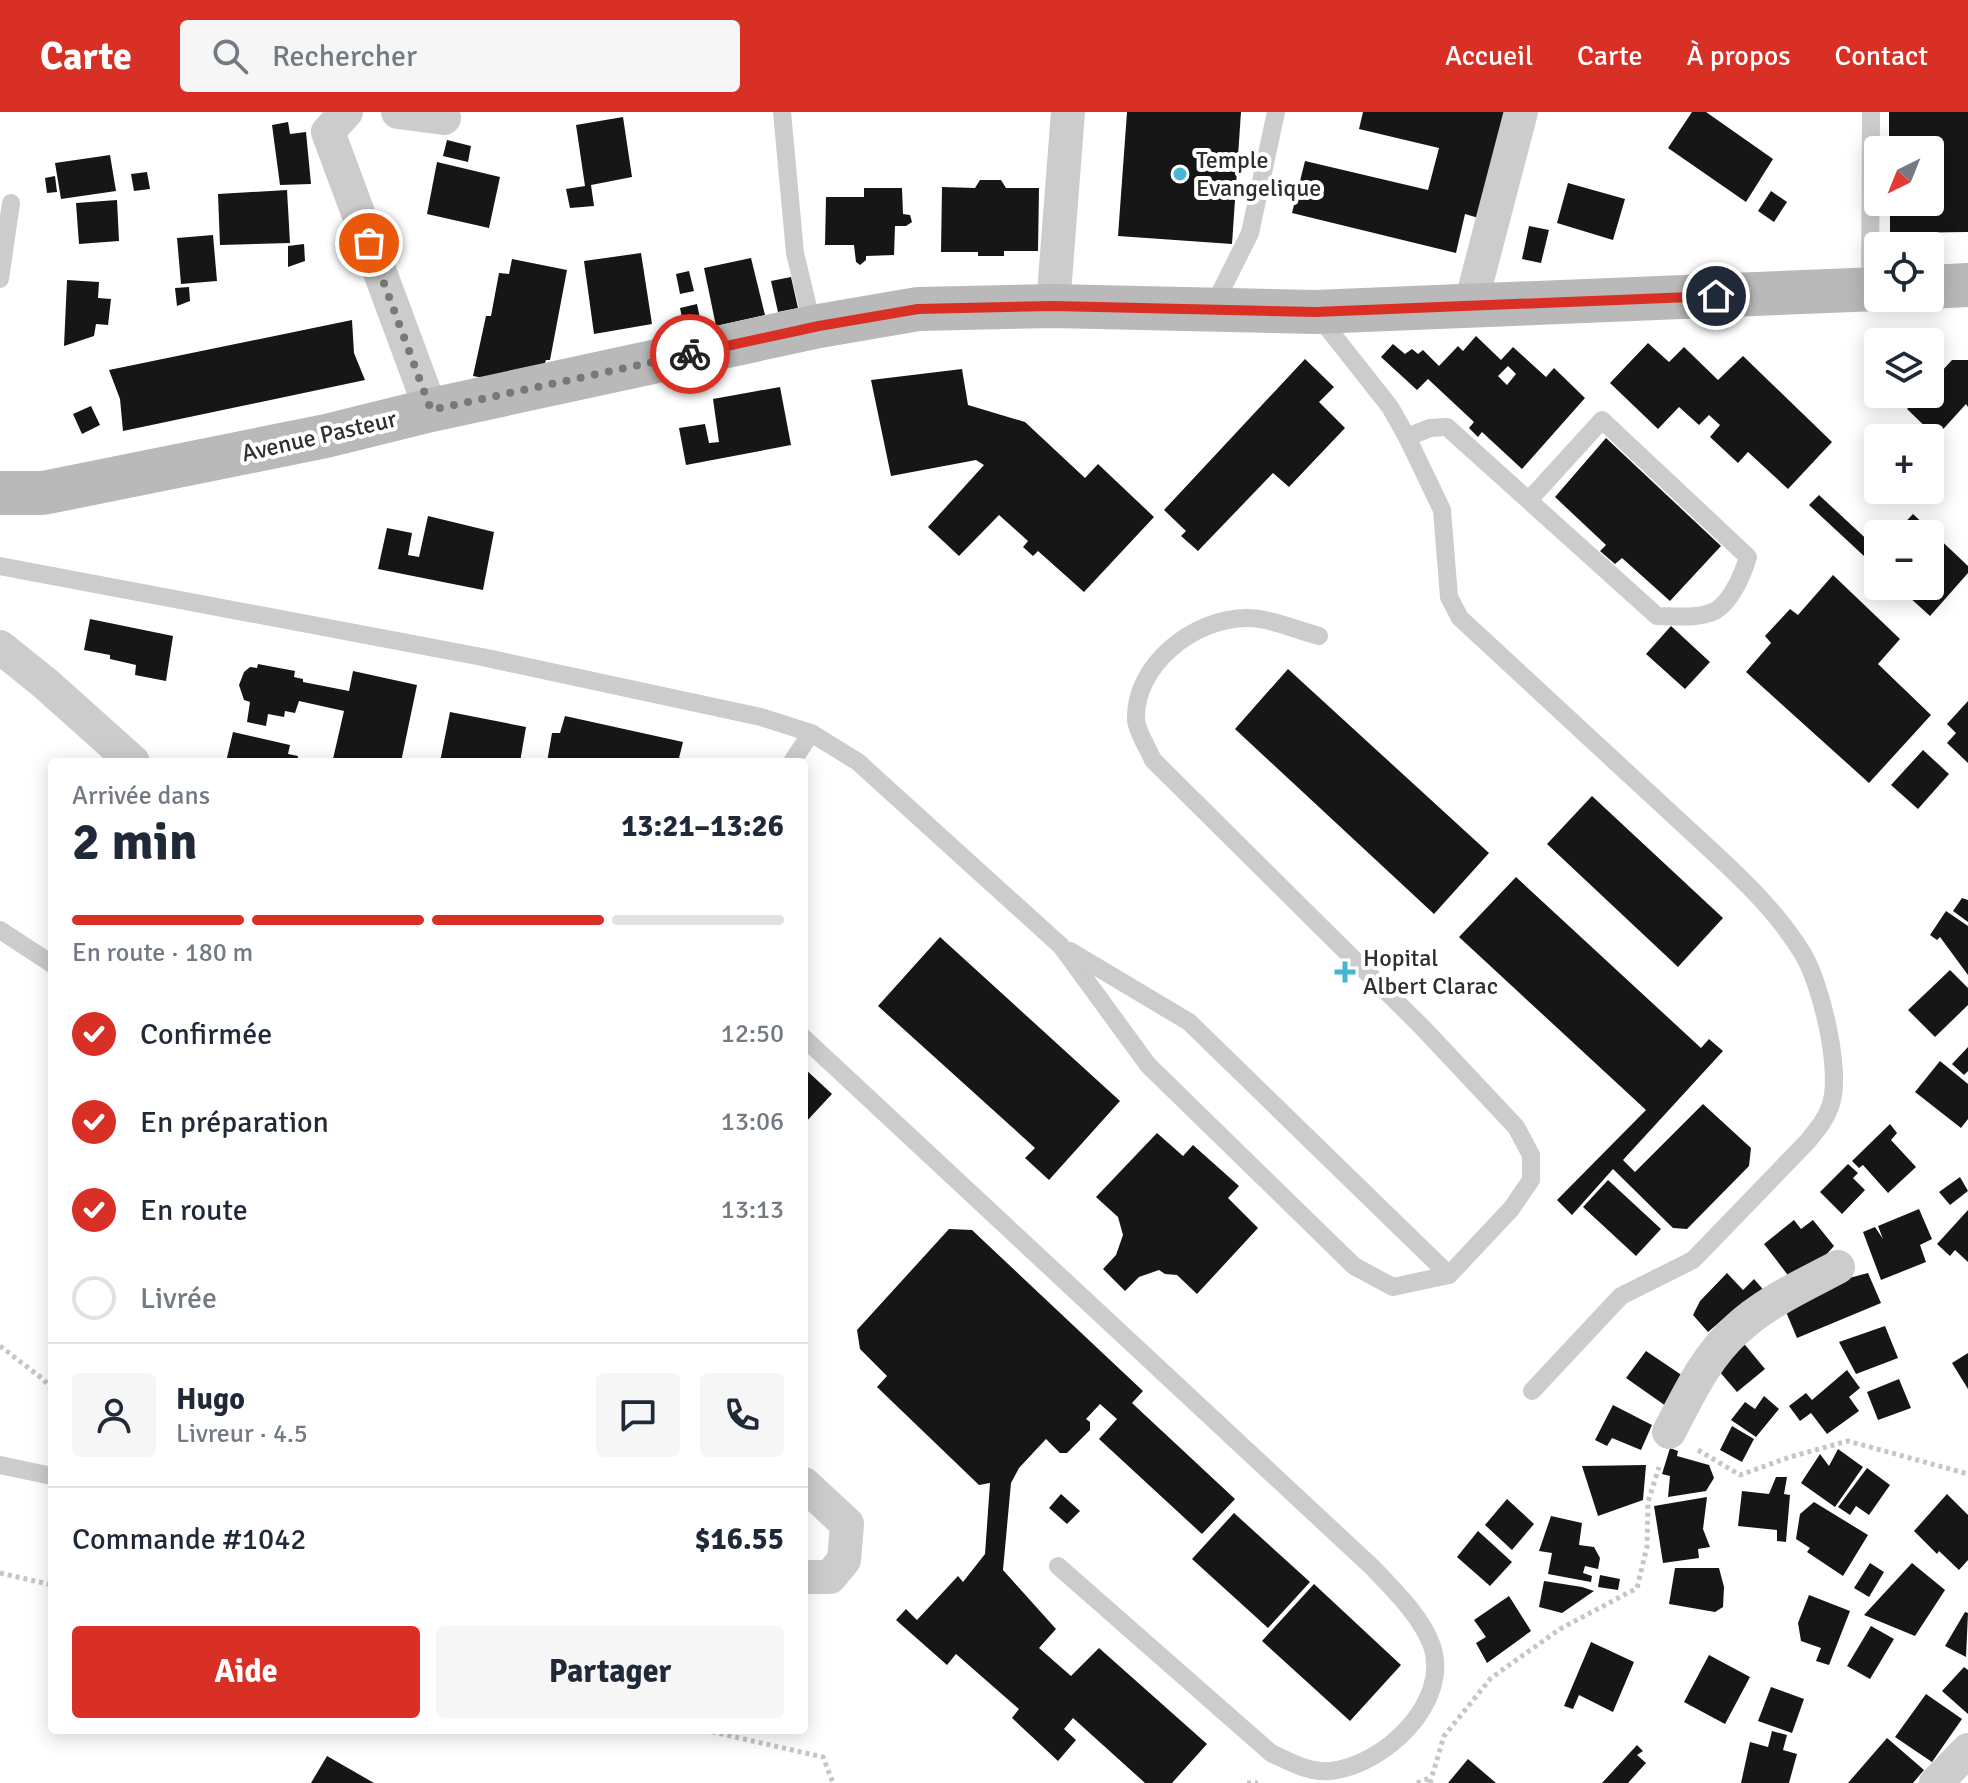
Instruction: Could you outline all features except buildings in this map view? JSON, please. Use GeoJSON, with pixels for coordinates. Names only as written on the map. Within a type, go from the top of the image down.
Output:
{"type":"FeatureCollection","features":[{"type":"Feature","properties":{"kind":"street"},"geometry":{"type":"LineString","coordinates":[[346,112],[328,132],[431,410]]}},
{"type":"Feature","properties":{"kind":"street"},"geometry":{"type":"LineString","coordinates":[[398,112],[444,118]]}},
{"type":"Feature","properties":{"kind":"street"},"geometry":{"type":"LineString","coordinates":[[1053,306],[1068,112]]}},
{"type":"Feature","properties":{"kind":"street"},"geometry":{"type":"LineString","coordinates":[[1470,307],[1521,112]]}},
{"type":"Feature","properties":{"kind":"street"},"geometry":{"type":"LineString","coordinates":[[1944,286],[1968,285]]}},
{"type":"Feature","properties":{"kind":"street","name":"Avenue Pasteur"},"geometry":{"type":"LineString","coordinates":[[0,493],[43,493],[326,436],[431,410],[813,328],[918,309],[1053,306],[1315,312],[1864,289]]}},
{"type":"Feature","properties":{"kind":"street"},"geometry":{"type":"LineString","coordinates":[[0,647],[129,758]]}},
{"type":"Feature","properties":{"kind":"street"},"geometry":{"type":"LineString","coordinates":[[1669,1432],[1701,1373],[1737,1329],[1783,1297],[1838,1267]]}},
{"type":"Feature","properties":{"kind":"street"},"geometry":{"type":"LineString","coordinates":[[808,1488],[847,1524],[844,1560],[830,1577],[808,1577]]}},
{"type":"Feature","properties":{"kind":"street"},"geometry":{"type":"LineString","coordinates":[[1936,1783],[1968,1750]]}},
{"type":"Feature","properties":{"kind":"lane"},"geometry":{"type":"LineString","coordinates":[[782,112],[795,253],[813,328]]}},
{"type":"Feature","properties":{"kind":"lane"},"geometry":{"type":"LineString","coordinates":[[1218,310],[1221,291],[1250,233],[1276,112]]}},
{"type":"Feature","properties":{"kind":"lane"},"geometry":{"type":"LineString","coordinates":[[1871,112],[1873,232]]}},
{"type":"Feature","properties":{"kind":"lane"},"geometry":{"type":"LineString","coordinates":[[0,279],[11,203]]}},
{"type":"Feature","properties":{"kind":"lane"},"geometry":{"type":"LineString","coordinates":[[1315,312],[1390,407],[1442,510],[1449,597],[1460,618],[1773,913],[1804,955],[1821,1001],[1830,1040],[1832,1104],[1815,1132],[1693,1260],[1621,1296],[1532,1391]]}},
{"type":"Feature","properties":{"kind":"lane"},"geometry":{"type":"LineString","coordinates":[[1407,437],[1430,428],[1447,427],[1657,616],[1715,611],[1741,581],[1748,557],[1602,420],[1530,499]]}},
{"type":"Feature","properties":{"kind":"lane"},"geometry":{"type":"LineString","coordinates":[[0,566],[482,657],[761,717],[811,733],[858,762],[1061,946],[1189,1022],[1449,1275]]}},
{"type":"Feature","properties":{"kind":"lane"},"geometry":{"type":"LineString","coordinates":[[1061,946],[1148,1065],[1354,1266],[1393,1287],[1449,1275],[1511,1209],[1531,1180],[1531,1155],[1516,1127],[1423,1028],[1153,760],[1136,723],[1140,687],[1172,647],[1198,628],[1230,619],[1251,618],[1319,636]]}},
{"type":"Feature","properties":{"kind":"lane"},"geometry":{"type":"LineString","coordinates":[[795,758],[811,733]]}},
{"type":"Feature","properties":{"kind":"lane"},"geometry":{"type":"LineString","coordinates":[[0,930],[48,961]]}},
{"type":"Feature","properties":{"kind":"lane"},"geometry":{"type":"LineString","coordinates":[[808,1042],[1372,1567],[1414,1615],[1432,1647],[1435,1672],[1428,1697],[1414,1722],[1374,1757],[1331,1771],[1302,1768],[1271,1753],[1058,1566]]}},
{"type":"Feature","properties":{"kind":"lane"},"geometry":{"type":"LineString","coordinates":[[0,1465],[48,1475]]}},
{"type":"Feature","properties":{"kind":"path"},"geometry":{"type":"LineString","coordinates":[[0,1346],[48,1385]]}},
{"type":"Feature","properties":{"kind":"path"},"geometry":{"type":"LineString","coordinates":[[1417,1783],[1430,1780],[1444,1736],[1491,1678],[1560,1629],[1637,1588],[1647,1547],[1648,1502],[1669,1432],[1740,1475],[1848,1441],[1968,1474]]}},
{"type":"Feature","properties":{"kind":"path"},"geometry":{"type":"LineString","coordinates":[[0,1573],[48,1584]]}},
{"type":"Feature","properties":{"kind":"path"},"geometry":{"type":"LineString","coordinates":[[722,1734],[823,1757],[833,1783]]}},
{"type":"Feature","properties":{"kind":"path"},"geometry":{"type":"LineString","coordinates":[[1247,1783],[1258,1783]]}},
{"type":"Feature","properties":{"kind":"way so far"},"geometry":{"type":"LineString","coordinates":[[369,243],[431,410],[690,354]]}},
{"type":"Feature","properties":{"kind":"place","name":"Temple Evangelique"},"geometry":{"type":"Point","coordinates":[1180,174]}},
{"type":"Feature","properties":{"kind":"place","name":"Hopital Albert Clarac"},"geometry":{"type":"Point","coordinates":[1345,972]}},
{"type":"Feature","properties":{"kind":"route"},"geometry":{"type":"LineString","coordinates":[[690,354],[819,326],[918,309],[1053,306],[1315,312],[1716,296]]}}]}
